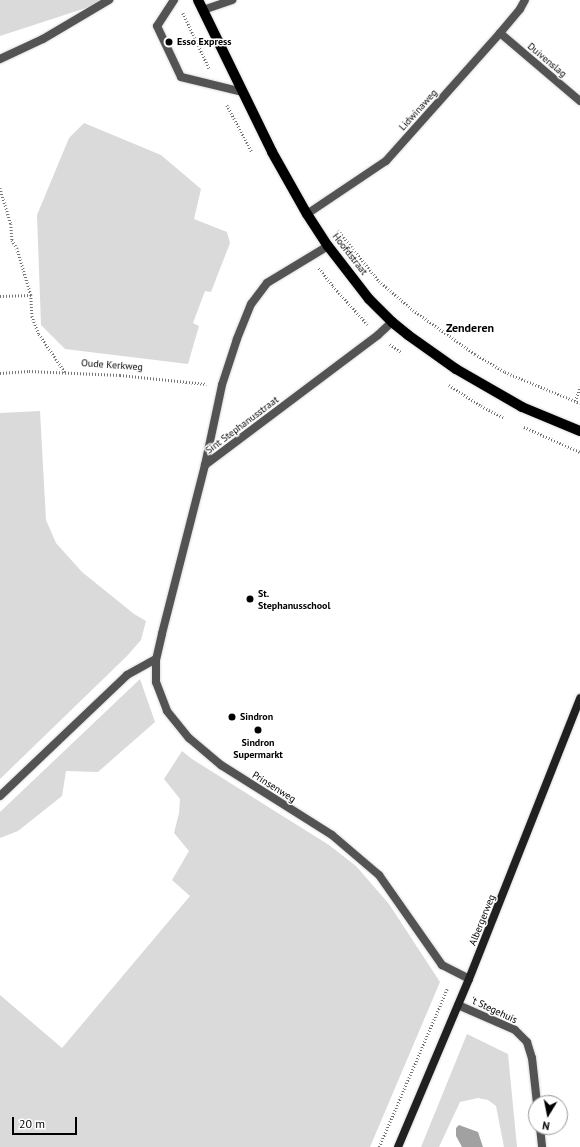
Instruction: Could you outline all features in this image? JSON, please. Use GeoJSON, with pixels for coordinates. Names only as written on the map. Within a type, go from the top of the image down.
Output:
{"type":"FeatureCollection","features":[{"type":"Feature","properties":{"kind":"main road","name":"Hoofdstraat"},"geometry":{"type":"LineString","coordinates":[[198,0],[272,152],[307,214],[328,246],[369,299],[392,322],[456,368],[522,407],[580,431]]}},
{"type":"Feature","properties":{"kind":"main road","name":"Albergerweg"},"geometry":{"type":"LineString","coordinates":[[398,1147],[469,979],[580,698]]}},
{"type":"Feature","properties":{"kind":"street"},"geometry":{"type":"LineString","coordinates":[[0,58],[43,40],[109,0]]}},
{"type":"Feature","properties":{"kind":"street"},"geometry":{"type":"LineString","coordinates":[[174,0],[157,26],[182,77],[243,92]]}},
{"type":"Feature","properties":{"kind":"street"},"geometry":{"type":"LineString","coordinates":[[203,10],[232,0]]}},
{"type":"Feature","properties":{"kind":"street","name":"Lidwinaweg"},"geometry":{"type":"LineString","coordinates":[[307,214],[386,161],[500,33],[520,9],[525,0]]}},
{"type":"Feature","properties":{"kind":"street","name":"Duivenslag"},"geometry":{"type":"LineString","coordinates":[[500,33],[580,101]]}},
{"type":"Feature","properties":{"kind":"street"},"geometry":{"type":"LineString","coordinates":[[205,465],[222,385],[237,339],[251,304],[267,283],[328,246]]}},
{"type":"Feature","properties":{"kind":"street","name":"Sint Stephanusstraat"},"geometry":{"type":"LineString","coordinates":[[156,659],[205,465],[378,335],[392,322]]}},
{"type":"Feature","properties":{"kind":"street"},"geometry":{"type":"LineString","coordinates":[[0,796],[127,675],[156,659]]}},
{"type":"Feature","properties":{"kind":"street","name":"Prinsenweg"},"geometry":{"type":"LineString","coordinates":[[156,659],[156,682],[158,691],[167,711],[189,738],[221,765],[338,840],[379,875],[442,965],[469,979]]}},
{"type":"Feature","properties":{"kind":"street","name":"'t Stegehuis"},"geometry":{"type":"LineString","coordinates":[[458,1005],[515,1030],[527,1042],[532,1058],[536,1095]]}},
{"type":"Feature","properties":{"kind":"street"},"geometry":{"type":"LineString","coordinates":[[541,1135],[542,1147]]}},
{"type":"Feature","properties":{"kind":"path"},"geometry":{"type":"LineString","coordinates":[[0,188],[10,224],[12,240],[17,248],[31,295],[32,316],[39,334],[65,372]]}},
{"type":"Feature","properties":{"kind":"path","name":"Hoofdstraat"},"geometry":{"type":"LineString","coordinates":[[337,228],[379,281],[413,310],[475,354],[505,372],[580,403]]}},
{"type":"Feature","properties":{"kind":"path"},"geometry":{"type":"LineString","coordinates":[[0,296],[31,295]]}},
{"type":"Feature","properties":{"kind":"path","name":"Oude Kerkweg"},"geometry":{"type":"LineString","coordinates":[[0,373],[29,371],[65,372],[120,375],[222,385]]}},
{"type":"Feature","properties":{"kind":"path"},"geometry":{"type":"LineString","coordinates":[[576,401],[580,388]]}},
{"type":"Feature","properties":{"kind":"shaded area"},"geometry":{"type":"Polygon","coordinates":[[[0,0],[100,0],[92,6],[0,36],[0,0]]]}},
{"type":"Feature","properties":{"kind":"shaded area"},"geometry":{"type":"Polygon","coordinates":[[[84,123],[161,155],[201,189],[194,219],[227,232],[230,243],[211,292],[205,291],[193,323],[199,326],[188,364],[65,349],[41,325],[37,215],[69,138],[84,123]]]}},
{"type":"Feature","properties":{"kind":"shaded area"},"geometry":{"type":"Polygon","coordinates":[[[40,411],[46,520],[56,543],[82,572],[134,614],[146,621],[141,640],[127,656],[0,779],[0,413],[40,411]]]}},
{"type":"Feature","properties":{"kind":"shaded area"},"geometry":{"type":"Polygon","coordinates":[[[140,679],[155,722],[98,772],[66,771],[62,796],[18,831],[0,838],[0,812],[140,679]]]}},
{"type":"Feature","properties":{"kind":"shaded area"},"geometry":{"type":"Polygon","coordinates":[[[182,751],[192,759],[329,845],[356,866],[389,904],[440,982],[370,1147],[0,1147],[0,995],[62,1048],[190,896],[172,880],[189,851],[174,833],[179,813],[180,799],[164,779],[182,751]]]}},
{"type":"Feature","properties":{"kind":"shaded area"},"geometry":{"type":"Polygon","coordinates":[[[467,1034],[508,1054],[517,1147],[504,1147],[496,1106],[488,1100],[478,1098],[460,1102],[439,1147],[421,1147],[467,1034]]]}},
{"type":"Feature","properties":{"kind":"shaded area"},"geometry":{"type":"Polygon","coordinates":[[[459,1125],[478,1132],[483,1147],[462,1147],[456,1136],[456,1128],[459,1125]]]}},
{"type":"Feature","properties":{"kind":"place","name":"Esso Express"},"geometry":{"type":"Point","coordinates":[169,42]}},
{"type":"Feature","properties":{"kind":"place","name":"St. Stephanusschool"},"geometry":{"type":"Point","coordinates":[250,599]}},
{"type":"Feature","properties":{"kind":"place","name":"Sindron"},"geometry":{"type":"Point","coordinates":[232,717]}},
{"type":"Feature","properties":{"kind":"place","name":"Sindron Supermarkt"},"geometry":{"type":"Point","coordinates":[258,730]}},
{"type":"Feature","properties":{"kind":"district","name":"Zenderen"},"geometry":{"type":"Point","coordinates":[470,328]}}]}
